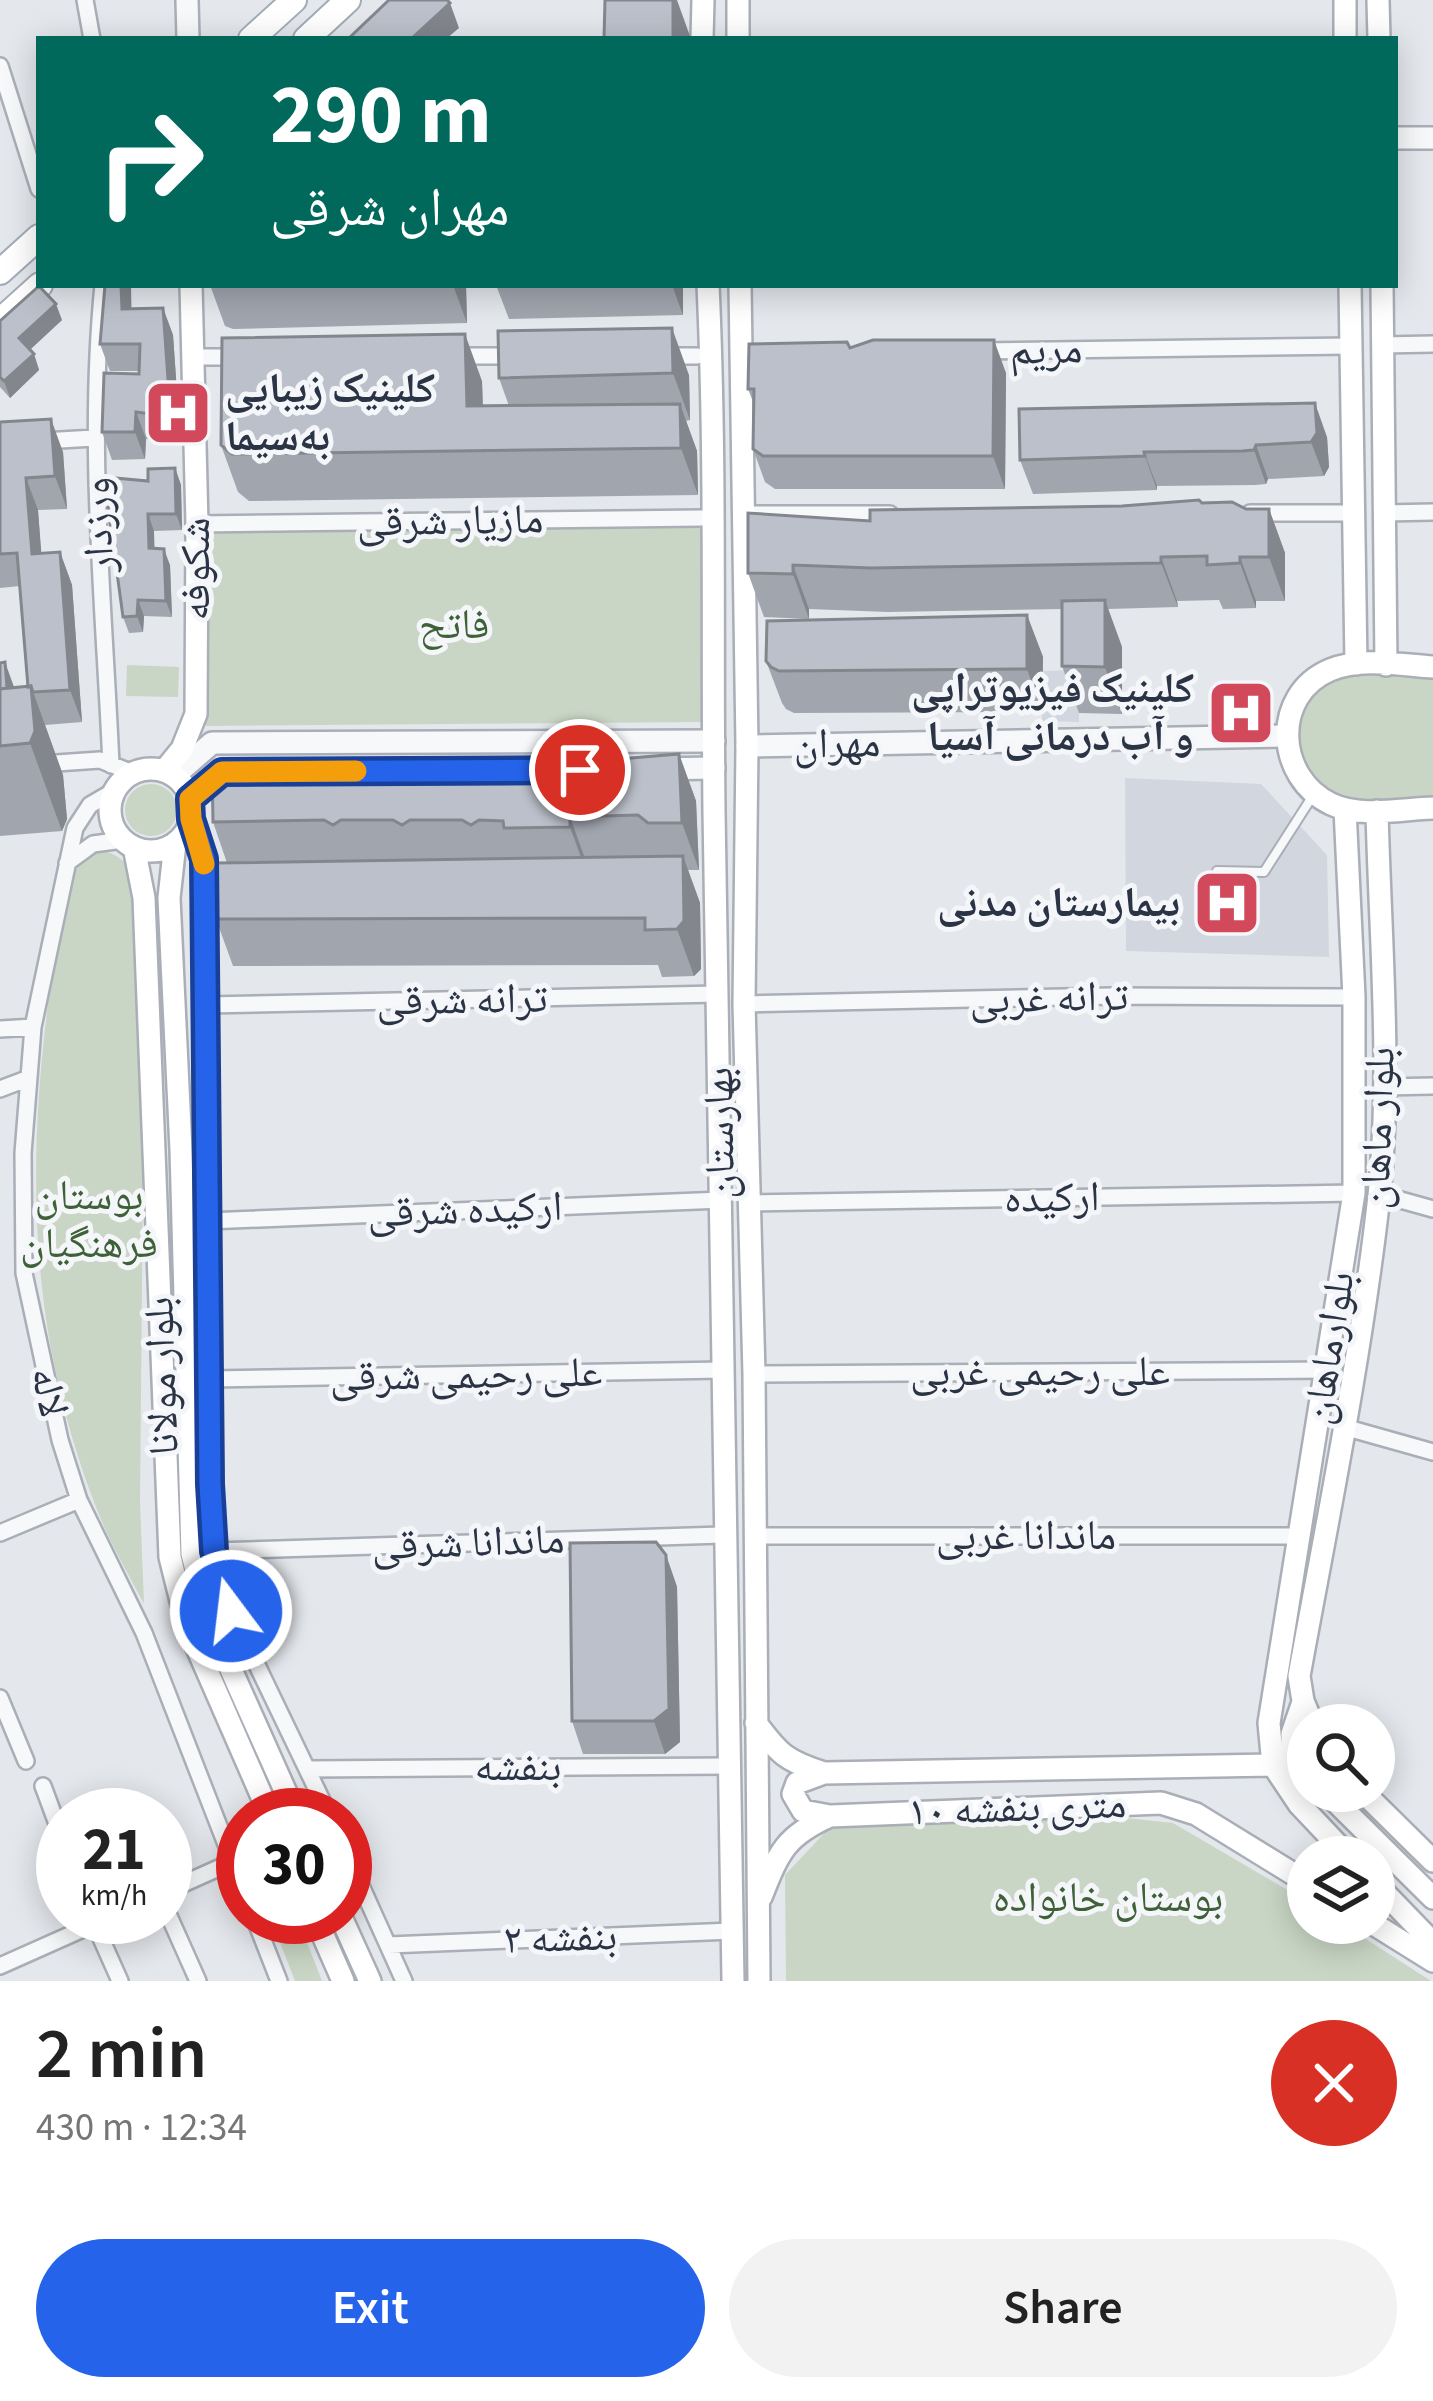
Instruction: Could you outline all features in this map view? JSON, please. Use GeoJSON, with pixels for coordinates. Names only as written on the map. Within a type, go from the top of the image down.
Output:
{"type":"FeatureCollection","features":[{"type":"Feature","properties":{"kind":"main road"},"geometry":{"type":"LineString","coordinates":[[254,36],[294,0]]}},
{"type":"Feature","properties":{"kind":"main road"},"geometry":{"type":"LineString","coordinates":[[309,36],[348,0]]}},
{"type":"Feature","properties":{"kind":"main road"},"geometry":{"type":"LineString","coordinates":[[702,36],[703,0]]}},
{"type":"Feature","properties":{"kind":"main road"},"geometry":{"type":"LineString","coordinates":[[738,0],[738,36]]}},
{"type":"Feature","properties":{"kind":"main road"},"geometry":{"type":"LineString","coordinates":[[1345,0],[1345,36]]}},
{"type":"Feature","properties":{"kind":"main road"},"geometry":{"type":"LineString","coordinates":[[1378,0],[1379,36]]}},
{"type":"Feature","properties":{"kind":"main road"},"geometry":{"type":"LineString","coordinates":[[0,272],[36,240]]}},
{"type":"Feature","properties":{"kind":"main road"},"geometry":{"type":"LineString","coordinates":[[0,321],[37,288]]}},
{"type":"Feature","properties":{"kind":"main road","name":"شکوفه"},"geometry":{"type":"LineString","coordinates":[[169,774],[196,714],[191,288]]}},
{"type":"Feature","properties":{"kind":"main road","name":"بهارستان"},"geometry":{"type":"LineString","coordinates":[[708,288],[716,519],[722,1535],[733,1981]]}},
{"type":"Feature","properties":{"kind":"main road","name":"بهارستان"},"geometry":{"type":"LineString","coordinates":[[740,288],[759,1981]]}},
{"type":"Feature","properties":{"kind":"main road"},"geometry":{"type":"LineString","coordinates":[[1349,288],[1356,664]]}},
{"type":"Feature","properties":{"kind":"main road"},"geometry":{"type":"LineString","coordinates":[[1382,288],[1386,665]]}},
{"type":"Feature","properties":{"kind":"main road"},"geometry":{"type":"LineString","coordinates":[[1433,667],[1356,664],[1329,670],[1307,686],[1292,709],[1286,736],[1291,763],[1306,786],[1346,809],[1433,808]]}},
{"type":"Feature","properties":{"kind":"main road"},"geometry":{"type":"LineString","coordinates":[[122,769],[169,774],[191,809],[175,843],[151,851],[128,844],[110,817],[122,769]]}},
{"type":"Feature","properties":{"kind":"main road","name":"بلوارماهان"},"geometry":{"type":"LineString","coordinates":[[1287,1753],[1269,1723],[1272,1693],[1354,1193],[1354,997],[1346,809]]}},
{"type":"Feature","properties":{"kind":"main road","name":"بلوار ماهان"},"geometry":{"type":"LineString","coordinates":[[1304,1704],[1299,1676],[1344,1427],[1379,1194],[1383,1087],[1377,811]]}},
{"type":"Feature","properties":{"kind":"main road","name":"بلوار مولانا"},"geometry":{"type":"LineString","coordinates":[[175,843],[169,898],[192,1554],[208,1618],[284,1788]]}},
{"type":"Feature","properties":{"kind":"main road","name":"بلوار مولانا"},"geometry":{"type":"LineString","coordinates":[[128,844],[144,898],[170,1557],[187,1625],[258,1788]]}},
{"type":"Feature","properties":{"kind":"main road","name":"۱۰ متری بنفشه"},"geometry":{"type":"LineString","coordinates":[[755,1722],[778,1754],[791,1763],[824,1772],[1287,1766]]}},
{"type":"Feature","properties":{"kind":"main road"},"geometry":{"type":"LineString","coordinates":[[824,1772],[797,1783],[793,1794],[803,1811],[830,1816]]}},
{"type":"Feature","properties":{"kind":"main road","name":"۱۰ متری بنفشه"},"geometry":{"type":"LineString","coordinates":[[830,1816],[1161,1803],[1196,1814],[1287,1870]]}},
{"type":"Feature","properties":{"kind":"main road"},"geometry":{"type":"LineString","coordinates":[[1307,1812],[1329,1836]]}},
{"type":"Feature","properties":{"kind":"main road"},"geometry":{"type":"LineString","coordinates":[[1346,1812],[1433,1898]]}},
{"type":"Feature","properties":{"kind":"main road"},"geometry":{"type":"LineString","coordinates":[[1383,1812],[1433,1861]]}},
{"type":"Feature","properties":{"kind":"main road"},"geometry":{"type":"LineString","coordinates":[[756,1908],[788,1841],[801,1829],[830,1816]]}},
{"type":"Feature","properties":{"kind":"main road"},"geometry":{"type":"LineString","coordinates":[[1395,1903],[1433,1942]]}},
{"type":"Feature","properties":{"kind":"main road"},"geometry":{"type":"LineString","coordinates":[[1395,1937],[1433,1961]]}},
{"type":"Feature","properties":{"kind":"main road"},"geometry":{"type":"LineString","coordinates":[[327,1944],[343,1981]]}},
{"type":"Feature","properties":{"kind":"main road"},"geometry":{"type":"LineString","coordinates":[[353,1944],[370,1981]]}},
{"type":"Feature","properties":{"kind":"street"},"geometry":{"type":"LineString","coordinates":[[85,0],[91,36]]}},
{"type":"Feature","properties":{"kind":"street"},"geometry":{"type":"LineString","coordinates":[[187,0],[188,36]]}},
{"type":"Feature","properties":{"kind":"street"},"geometry":{"type":"LineString","coordinates":[[0,66],[36,180]]}},
{"type":"Feature","properties":{"kind":"street"},"geometry":{"type":"LineString","coordinates":[[1398,138],[1433,138]]}},
{"type":"Feature","properties":{"kind":"street","name":"ورزدار"},"geometry":{"type":"LineString","coordinates":[[103,288],[94,370],[94,438],[122,769]]}},
{"type":"Feature","properties":{"kind":"street"},"geometry":{"type":"LineString","coordinates":[[1382,345],[1433,344]]}},
{"type":"Feature","properties":{"kind":"street","name":"مریم"},"geometry":{"type":"LineString","coordinates":[[952,352],[1351,346]]}},
{"type":"Feature","properties":{"kind":"street"},"geometry":{"type":"LineString","coordinates":[[741,355],[764,355]]}},
{"type":"Feature","properties":{"kind":"street"},"geometry":{"type":"LineString","coordinates":[[432,356],[527,356]]}},
{"type":"Feature","properties":{"kind":"street"},"geometry":{"type":"LineString","coordinates":[[636,356],[697,356]]}},
{"type":"Feature","properties":{"kind":"street"},"geometry":{"type":"LineString","coordinates":[[193,357],[265,357]]}},
{"type":"Feature","properties":{"kind":"street"},"geometry":{"type":"LineString","coordinates":[[23,443],[94,438]]}},
{"type":"Feature","properties":{"kind":"street"},"geometry":{"type":"LineString","coordinates":[[1384,513],[1433,512]]}},
{"type":"Feature","properties":{"kind":"street"},"geometry":{"type":"LineString","coordinates":[[1236,513],[1354,513]]}},
{"type":"Feature","properties":{"kind":"street"},"geometry":{"type":"LineString","coordinates":[[743,514],[907,514]]}},
{"type":"Feature","properties":{"kind":"street","name":"مازیار شرقی"},"geometry":{"type":"LineString","coordinates":[[197,524],[703,518]]}},
{"type":"Feature","properties":{"kind":"street","name":"مهران"},"geometry":{"type":"LineString","coordinates":[[747,746],[1286,736]]}},
{"type":"Feature","properties":{"kind":"street"},"geometry":{"type":"LineString","coordinates":[[169,774],[212,743],[714,741]]}},
{"type":"Feature","properties":{"kind":"street"},"geometry":{"type":"LineString","coordinates":[[29,745],[31,765],[100,760],[122,769]]}},
{"type":"Feature","properties":{"kind":"street"},"geometry":{"type":"LineString","coordinates":[[643,769],[714,768]]}},
{"type":"Feature","properties":{"kind":"street"},"geometry":{"type":"LineString","coordinates":[[316,771],[222,772],[191,809],[204,859],[214,1551],[231,1611],[317,1788]]}},
{"type":"Feature","properties":{"kind":"street","name":"لاله"},"geometry":{"type":"LineString","coordinates":[[114,791],[81,815],[65,865],[33,1027],[23,1153],[24,1273],[59,1440],[79,1500],[144,1633],[216,1820]]}},
{"type":"Feature","properties":{"kind":"street"},"geometry":{"type":"LineString","coordinates":[[65,865],[93,844],[128,844]]}},
{"type":"Feature","properties":{"kind":"street","name":"ترانه شرقی"},"geometry":{"type":"LineString","coordinates":[[207,1005],[717,994]]}},
{"type":"Feature","properties":{"kind":"street","name":"ترانه غربی"},"geometry":{"type":"LineString","coordinates":[[745,1004],[1112,996],[1354,997]]}},
{"type":"Feature","properties":{"kind":"street"},"geometry":{"type":"LineString","coordinates":[[0,1029],[33,1027]]}},
{"type":"Feature","properties":{"kind":"street"},"geometry":{"type":"LineString","coordinates":[[0,1089],[29,1078]]}},
{"type":"Feature","properties":{"kind":"street"},"geometry":{"type":"LineString","coordinates":[[1383,1087],[1433,1086]]}},
{"type":"Feature","properties":{"kind":"street","name":"ارکیده"},"geometry":{"type":"LineString","coordinates":[[750,1203],[1354,1193]]}},
{"type":"Feature","properties":{"kind":"street"},"geometry":{"type":"LineString","coordinates":[[1379,1194],[1433,1209]]}},
{"type":"Feature","properties":{"kind":"street","name":"ارکیده شرقی"},"geometry":{"type":"LineString","coordinates":[[208,1221],[722,1200]]}},
{"type":"Feature","properties":{"kind":"street","name":"علی رحیمی شرقی"},"geometry":{"type":"LineString","coordinates":[[210,1379],[723,1370]]}},
{"type":"Feature","properties":{"kind":"street","name":"علی رحیمی غربی"},"geometry":{"type":"LineString","coordinates":[[754,1373],[1326,1370]]}},
{"type":"Feature","properties":{"kind":"street"},"geometry":{"type":"LineString","coordinates":[[1344,1427],[1433,1452]]}},
{"type":"Feature","properties":{"kind":"street"},"geometry":{"type":"LineString","coordinates":[[0,1533],[79,1500]]}},
{"type":"Feature","properties":{"kind":"street","name":"ماندانا شرقی"},"geometry":{"type":"LineString","coordinates":[[214,1551],[722,1535]]}},
{"type":"Feature","properties":{"kind":"street","name":"ماندانا غربی"},"geometry":{"type":"LineString","coordinates":[[755,1536],[1297,1536]]}},
{"type":"Feature","properties":{"kind":"street"},"geometry":{"type":"LineString","coordinates":[[0,1698],[26,1760]]}},
{"type":"Feature","properties":{"kind":"street","name":"بنفشه"},"geometry":{"type":"LineString","coordinates":[[308,1769],[728,1766]]}},
{"type":"Feature","properties":{"kind":"street"},"geometry":{"type":"LineString","coordinates":[[372,1908],[404,1981]]}},
{"type":"Feature","properties":{"kind":"street","name":"بنفشه ۲"},"geometry":{"type":"LineString","coordinates":[[389,1945],[732,1930]]}},
{"type":"Feature","properties":{"kind":"street"},"geometry":{"type":"LineString","coordinates":[[7,1981],[0,1966],[46,1944]]}},
{"type":"Feature","properties":{"kind":"street"},"geometry":{"type":"LineString","coordinates":[[107,1944],[120,1981]]}},
{"type":"Feature","properties":{"kind":"street"},"geometry":{"type":"LineString","coordinates":[[182,1944],[198,1981]]}},
{"type":"Feature","properties":{"kind":"street"},"geometry":{"type":"LineString","coordinates":[[265,1944],[279,1981]]}},
{"type":"Feature","properties":{"kind":"lane"},"geometry":{"type":"LineString","coordinates":[[1217,871],[1264,872],[1315,793]]}},
{"type":"Feature","properties":{"kind":"shaded area"},"geometry":{"type":"Polygon","coordinates":[[[1079,670],[1079,722],[1042,721],[1043,671],[1079,670]]]}},
{"type":"Feature","properties":{"kind":"shaded area","name":"بیمارستان مدنی"},"geometry":{"type":"Polygon","coordinates":[[[1125,778],[1261,784],[1327,855],[1329,957],[1126,951],[1125,778]]]}},
{"type":"Feature","properties":{"kind":"green space","name":"فاتح"},"geometry":{"type":"Polygon","coordinates":[[[708,525],[704,722],[206,726],[201,527],[708,525]]]}},
{"type":"Feature","properties":{"kind":"green space"},"geometry":{"type":"Polygon","coordinates":[[[127,665],[179,667],[178,697],[126,696],[127,665]]]}},
{"type":"Feature","properties":{"kind":"green space"},"geometry":{"type":"Polygon","coordinates":[[[1351,673],[1433,675],[1433,797],[1376,802],[1338,795],[1322,786],[1304,760],[1301,727],[1314,692],[1351,673]]]}},
{"type":"Feature","properties":{"kind":"green space"},"geometry":{"type":"Polygon","coordinates":[[[151,784],[169,792],[177,810],[169,828],[151,836],[133,828],[125,810],[133,792],[151,784]]]}},
{"type":"Feature","properties":{"kind":"green space","name":"بوستان فرهنگیان"},"geometry":{"type":"Polygon","coordinates":[[[89,850],[114,854],[133,871],[143,1175],[140,1502],[144,1604],[102,1522],[78,1455],[47,1324],[39,1258],[37,1126],[56,933],[69,878],[89,850]]]}},
{"type":"Feature","properties":{"kind":"green space","name":"بوستان خانواده"},"geometry":{"type":"Polygon","coordinates":[[[1107,1816],[1173,1823],[1287,1890],[1287,1944],[1374,1944],[1431,1981],[786,1981],[785,1875],[832,1825],[1107,1816]]]}},
{"type":"Feature","properties":{"kind":"green space"},"geometry":{"type":"Polygon","coordinates":[[[281,1944],[308,1944],[322,1981],[295,1981],[281,1944]]]}},
{"type":"Feature","properties":{"kind":"building"},"geometry":{"type":"Polygon","coordinates":[[[389,0],[450,3],[414,36],[351,36],[389,0]]]}},
{"type":"Feature","properties":{"kind":"building"},"geometry":{"type":"Polygon","coordinates":[[[605,0],[673,0],[673,36],[604,36],[605,0]]]}},
{"type":"Feature","properties":{"kind":"building"},"geometry":{"type":"Polygon","coordinates":[[[37,288],[56,304],[19,338],[34,354],[4,381],[0,377],[0,321],[37,288]]]}},
{"type":"Feature","properties":{"kind":"building"},"geometry":{"type":"Polygon","coordinates":[[[105,288],[121,288],[122,309],[163,308],[170,408],[166,416],[136,412],[135,432],[102,432],[104,373],[139,374],[140,344],[100,344],[105,288]]]}},
{"type":"Feature","properties":{"kind":"building"},"geometry":{"type":"Polygon","coordinates":[[[672,328],[673,373],[499,378],[498,331],[672,328]]]}},
{"type":"Feature","properties":{"kind":"building"},"geometry":{"type":"Polygon","coordinates":[[[465,334],[467,406],[680,404],[681,448],[232,454],[221,445],[222,338],[465,334]]]}},
{"type":"Feature","properties":{"kind":"building"},"geometry":{"type":"Polygon","coordinates":[[[873,340],[994,340],[993,456],[763,456],[753,449],[749,344],[847,342],[850,348],[873,340]]]}},
{"type":"Feature","properties":{"kind":"building"},"geometry":{"type":"Polygon","coordinates":[[[1315,403],[1317,433],[1311,442],[1256,445],[1254,450],[1242,451],[1020,460],[1019,409],[1315,403]]]}},
{"type":"Feature","properties":{"kind":"building"},"geometry":{"type":"Polygon","coordinates":[[[51,419],[55,476],[26,478],[32,554],[60,552],[70,690],[33,692],[28,687],[17,553],[0,554],[0,422],[51,419]]]}},
{"type":"Feature","properties":{"kind":"building"},"geometry":{"type":"Polygon","coordinates":[[[175,468],[176,514],[148,514],[149,548],[164,549],[166,601],[138,600],[137,616],[123,617],[104,477],[148,481],[148,469],[175,468]]]}},
{"type":"Feature","properties":{"kind":"building"},"geometry":{"type":"Polygon","coordinates":[[[1199,500],[1269,509],[1269,557],[1240,557],[1240,563],[1207,565],[1207,556],[1161,557],[1161,563],[793,565],[793,574],[748,573],[748,513],[870,521],[870,510],[1122,506],[1199,500]]]}},
{"type":"Feature","properties":{"kind":"building"},"geometry":{"type":"Polygon","coordinates":[[[1105,600],[1105,667],[1062,666],[1062,601],[1105,600]]]}},
{"type":"Feature","properties":{"kind":"building"},"geometry":{"type":"Polygon","coordinates":[[[1027,615],[1027,669],[779,671],[766,661],[767,621],[1027,615]]]}},
{"type":"Feature","properties":{"kind":"building"},"geometry":{"type":"Polygon","coordinates":[[[5,662],[7,688],[0,689],[0,663],[5,662]]]}},
{"type":"Feature","properties":{"kind":"building"},"geometry":{"type":"Polygon","coordinates":[[[31,686],[35,731],[30,743],[0,746],[0,689],[31,686]]]}},
{"type":"Feature","properties":{"kind":"building"},"geometry":{"type":"Polygon","coordinates":[[[679,754],[682,823],[648,823],[638,815],[570,817],[570,827],[504,828],[503,821],[479,820],[471,825],[462,820],[410,820],[402,825],[393,820],[341,820],[333,825],[324,820],[213,822],[212,766],[246,765],[254,782],[264,765],[572,763],[679,754]]]}},
{"type":"Feature","properties":{"kind":"building"},"geometry":{"type":"Polygon","coordinates":[[[683,856],[684,921],[677,929],[645,930],[645,918],[216,919],[215,863],[683,856]]]}},
{"type":"Feature","properties":{"kind":"building"},"geometry":{"type":"Polygon","coordinates":[[[656,1542],[666,1555],[669,1709],[654,1721],[572,1721],[570,1543],[656,1542]]]}},
{"type":"Feature","properties":{"kind":"slow traffic"},"geometry":{"type":"LineString","coordinates":[[204,864],[190,799],[222,772],[356,771]]}},
{"type":"Feature","properties":{"kind":"place","name":"کلینیک زیبایی به‌سیما"},"geometry":{"type":"Point","coordinates":[178,413]}},
{"type":"Feature","properties":{"kind":"place","name":"کلینیک فیزیوتراپی و آب درمانی آسیا"},"geometry":{"type":"Point","coordinates":[1241,713]}},
{"type":"Feature","properties":{"kind":"place","name":"بیمارستان مدنی"},"geometry":{"type":"Point","coordinates":[1227,903]}},
{"type":"Feature","properties":{"kind":"route"},"geometry":{"type":"LineString","coordinates":[[231,1611],[214,1551],[210,1484],[204,859],[190,799],[222,772],[580,770]]}}]}
